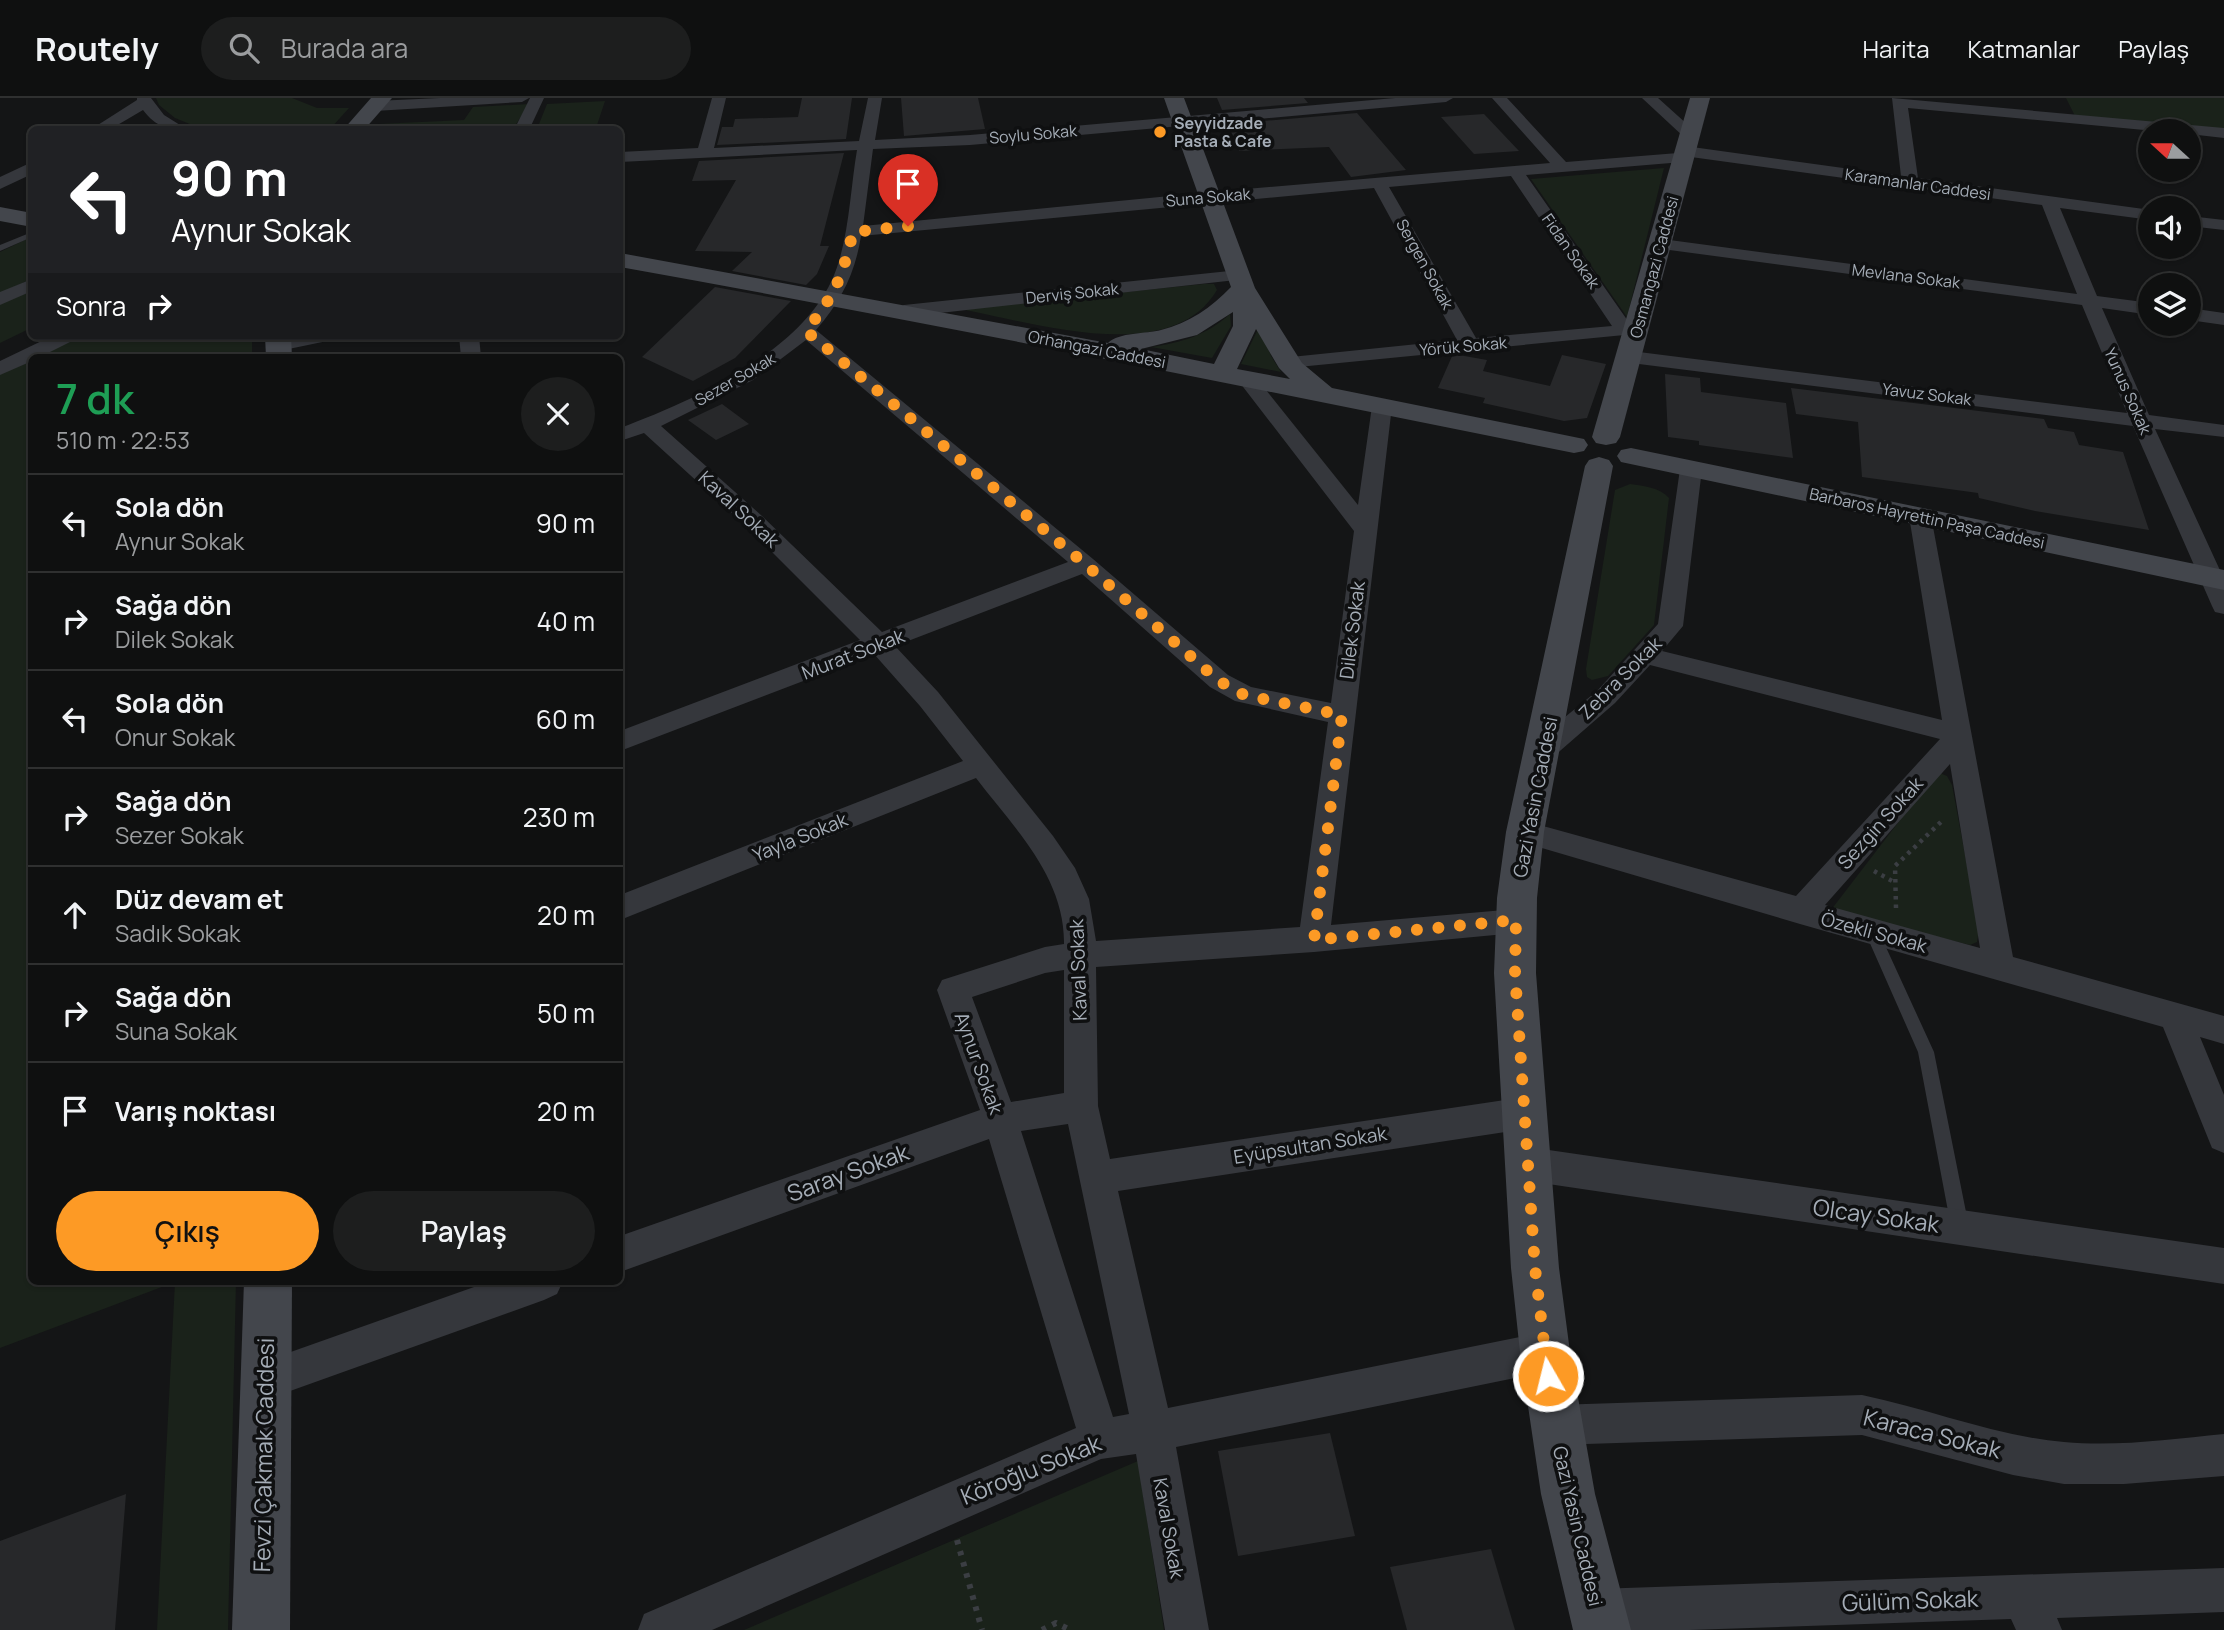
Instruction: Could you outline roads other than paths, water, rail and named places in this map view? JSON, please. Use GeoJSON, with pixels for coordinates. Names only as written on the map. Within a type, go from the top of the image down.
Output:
{"type":"FeatureCollection","features":[{"type":"Feature","properties":{"kind":"street"},"geometry":{"type":"LineString","coordinates":[[357,126],[379,102],[522,98]]}},
{"type":"Feature","properties":{"kind":"street"},"geometry":{"type":"LineString","coordinates":[[523,126],[537,98]]}},
{"type":"Feature","properties":{"kind":"street"},"geometry":{"type":"LineString","coordinates":[[705,152],[719,98]]}},
{"type":"Feature","properties":{"kind":"street","name":"Sezer Sokak"},"geometry":{"type":"LineString","coordinates":[[633,430],[748,373],[789,346],[806,331],[833,297],[842,278],[853,232],[875,98]]}},
{"type":"Feature","properties":{"kind":"street"},"geometry":{"type":"LineString","coordinates":[[1174,98],[1241,281],[1247,305],[1245,326],[1222,374]]}},
{"type":"Feature","properties":{"kind":"street","name":"Soylu Sokak"},"geometry":{"type":"LineString","coordinates":[[623,157],[865,147],[1446,98]]}},
{"type":"Feature","properties":{"kind":"street"},"geometry":{"type":"LineString","coordinates":[[1499,98],[1563,168]]}},
{"type":"Feature","properties":{"kind":"street"},"geometry":{"type":"LineString","coordinates":[[1649,98],[1686,147]]}},
{"type":"Feature","properties":{"kind":"street","name":"Osmangazi Caddesi"},"geometry":{"type":"LineString","coordinates":[[1602,451],[1630,357],[1631,330],[1662,244],[1700,98]]}},
{"type":"Feature","properties":{"kind":"street"},"geometry":{"type":"LineString","coordinates":[[2056,98],[2065,118]]}},
{"type":"Feature","properties":{"kind":"street"},"geometry":{"type":"LineString","coordinates":[[103,126],[144,100],[159,119],[173,126]]}},
{"type":"Feature","properties":{"kind":"street"},"geometry":{"type":"LineString","coordinates":[[1910,183],[1900,101],[2224,134]]}},
{"type":"Feature","properties":{"kind":"street","name":"Karamanlar Caddesi"},"geometry":{"type":"LineString","coordinates":[[1563,168],[1686,147],[1910,183],[2138,213]]}},
{"type":"Feature","properties":{"kind":"street","name":"Suna Sokak"},"geometry":{"type":"LineString","coordinates":[[853,232],[1211,197],[1563,168]]}},
{"type":"Feature","properties":{"kind":"street"},"geometry":{"type":"LineString","coordinates":[[0,184],[28,169]]}},
{"type":"Feature","properties":{"kind":"street","name":"Fidan Sokak"},"geometry":{"type":"LineString","coordinates":[[1516,172],[1631,330]]}},
{"type":"Feature","properties":{"kind":"street","name":"Sergen Sokak"},"geometry":{"type":"LineString","coordinates":[[1379,183],[1470,345]]}},
{"type":"Feature","properties":{"kind":"street","name":"Yunus Sokak"},"geometry":{"type":"LineString","coordinates":[[2049,202],[2142,421],[2218,579],[2224,606]]}},
{"type":"Feature","properties":{"kind":"street"},"geometry":{"type":"LineString","coordinates":[[0,214],[28,219]]}},
{"type":"Feature","properties":{"kind":"street"},"geometry":{"type":"LineString","coordinates":[[2201,222],[2224,225]]}},
{"type":"Feature","properties":{"kind":"street","name":"Mevlana Sokak"},"geometry":{"type":"LineString","coordinates":[[1662,244],[2138,307]]}},
{"type":"Feature","properties":{"kind":"street","name":"Orhangazi Caddesi"},"geometry":{"type":"LineString","coordinates":[[623,261],[833,297],[1096,348],[1602,451]]}},
{"type":"Feature","properties":{"kind":"street"},"geometry":{"type":"LineString","coordinates":[[1096,348],[1144,342],[1196,328],[1227,307],[1241,281]]}},
{"type":"Feature","properties":{"kind":"street"},"geometry":{"type":"LineString","coordinates":[[1241,281],[1288,362],[1324,395]]}},
{"type":"Feature","properties":{"kind":"street","name":"Derviş Sokak"},"geometry":{"type":"LineString","coordinates":[[904,311],[1241,281]]}},
{"type":"Feature","properties":{"kind":"street"},"geometry":{"type":"LineString","coordinates":[[0,299],[28,286]]}},
{"type":"Feature","properties":{"kind":"street"},"geometry":{"type":"LineString","coordinates":[[2201,316],[2224,319]]}},
{"type":"Feature","properties":{"kind":"street","name":"Yörük Sokak"},"geometry":{"type":"LineString","coordinates":[[1288,362],[1631,330]]}},
{"type":"Feature","properties":{"kind":"street"},"geometry":{"type":"LineString","coordinates":[[806,331],[1231,690],[1259,699],[1342,715]]}},
{"type":"Feature","properties":{"kind":"street"},"geometry":{"type":"LineString","coordinates":[[30,354],[59,340]]}},
{"type":"Feature","properties":{"kind":"street"},"geometry":{"type":"LineString","coordinates":[[279,346],[307,340]]}},
{"type":"Feature","properties":{"kind":"street"},"geometry":{"type":"LineString","coordinates":[[0,369],[28,355]]}},
{"type":"Feature","properties":{"kind":"street","name":"Yavuz Sokak"},"geometry":{"type":"LineString","coordinates":[[1630,357],[2224,431]]}},
{"type":"Feature","properties":{"kind":"street"},"geometry":{"type":"LineString","coordinates":[[1247,379],[1365,529]]}},
{"type":"Feature","properties":{"kind":"street","name":"Dilek Sokak"},"geometry":{"type":"LineString","coordinates":[[1314,940],[1382,407]]}},
{"type":"Feature","properties":{"kind":"street","name":"Kaval Sokak"},"geometry":{"type":"LineString","coordinates":[[633,430],[754,521],[879,644],[929,699],[1065,876],[1078,917],[1081,1106],[1153,1431],[1187,1630]]}},
{"type":"Feature","properties":{"kind":"street","name":"Barbaros Hayrettin Paşa Caddesi"},"geometry":{"type":"LineString","coordinates":[[1602,451],[2218,579]]}},
{"type":"Feature","properties":{"kind":"street","name":"Gazi Yasin Caddesi"},"geometry":{"type":"LineString","coordinates":[[1599,1620],[1568,1494],[1545,1352],[1535,1268],[1515,973],[1516,920],[1525,832],[1544,750],[1602,451]]}},
{"type":"Feature","properties":{"kind":"street","name":"Zebra Sokak"},"geometry":{"type":"LineString","coordinates":[[1544,750],[1606,697],[1670,626],[1690,469]]}},
{"type":"Feature","properties":{"kind":"street"},"geometry":{"type":"LineString","coordinates":[[1920,516],[1999,966]]}},
{"type":"Feature","properties":{"kind":"street","name":"Murat Sokak"},"geometry":{"type":"LineString","coordinates":[[623,740],[1085,564]]}},
{"type":"Feature","properties":{"kind":"street"},"geometry":{"type":"LineString","coordinates":[[1645,655],[1960,734]]}},
{"type":"Feature","properties":{"kind":"street","name":"Sezgin Sokak"},"geometry":{"type":"LineString","coordinates":[[1800,912],[1960,734]]}},
{"type":"Feature","properties":{"kind":"street","name":"Yayla Sokak"},"geometry":{"type":"LineString","coordinates":[[623,907],[981,765]]}},
{"type":"Feature","properties":{"kind":"street","name":"Özekli Sokak"},"geometry":{"type":"LineString","coordinates":[[1525,832],[1800,912],[1884,924],[1999,966],[2224,1030]]}},
{"type":"Feature","properties":{"kind":"street","name":"Aynur Sokak"},"geometry":{"type":"LineString","coordinates":[[1100,1439],[1000,1119],[953,990],[1045,960],[1079,955],[1314,940],[1516,920]]}},
{"type":"Feature","properties":{"kind":"street"},"geometry":{"type":"LineString","coordinates":[[2175,1016],[2224,1137]]}},
{"type":"Feature","properties":{"kind":"street","name":"Saray Sokak"},"geometry":{"type":"LineString","coordinates":[[623,1253],[1000,1119],[1081,1106]]}},
{"type":"Feature","properties":{"kind":"street","name":"Eyüpsultan Sokak"},"geometry":{"type":"LineString","coordinates":[[1095,1178],[1525,1113]]}},
{"type":"Feature","properties":{"kind":"street","name":"Olcay Sokak"},"geometry":{"type":"LineString","coordinates":[[1528,1164],[2224,1266]]}},
{"type":"Feature","properties":{"kind":"street","name":"Fevzi Çakmak Caddesi"},"geometry":{"type":"LineString","coordinates":[[261,1630],[268,1285]]}},
{"type":"Feature","properties":{"kind":"street"},"geometry":{"type":"LineString","coordinates":[[265,1380],[533,1285]]}},
{"type":"Feature","properties":{"kind":"street","name":"Köroğlu Sokak"},"geometry":{"type":"LineString","coordinates":[[660,1630],[710,1618],[947,1505],[1100,1439],[1153,1431],[1545,1352]]}},
{"type":"Feature","properties":{"kind":"street","name":"Karaca Sokak"},"geometry":{"type":"LineString","coordinates":[[1555,1424],[1862,1415],[1901,1422],[2021,1456],[2064,1463],[2100,1464],[2224,1454]]}},
{"type":"Feature","properties":{"kind":"street","name":"Gülüm Sokak"},"geometry":{"type":"LineString","coordinates":[[1599,1620],[2032,1614],[2224,1590]]}},
{"type":"Feature","properties":{"kind":"lane"},"geometry":{"type":"LineString","coordinates":[[0,248],[28,236]]}},
{"type":"Feature","properties":{"kind":"lane"},"geometry":{"type":"LineString","coordinates":[[1884,924],[1926,1052],[1960,1228]]}},
{"type":"Feature","properties":{"kind":"place","name":"Seyyidzade Pasta & Cafe"},"geometry":{"type":"Point","coordinates":[1160,132]}}]}
